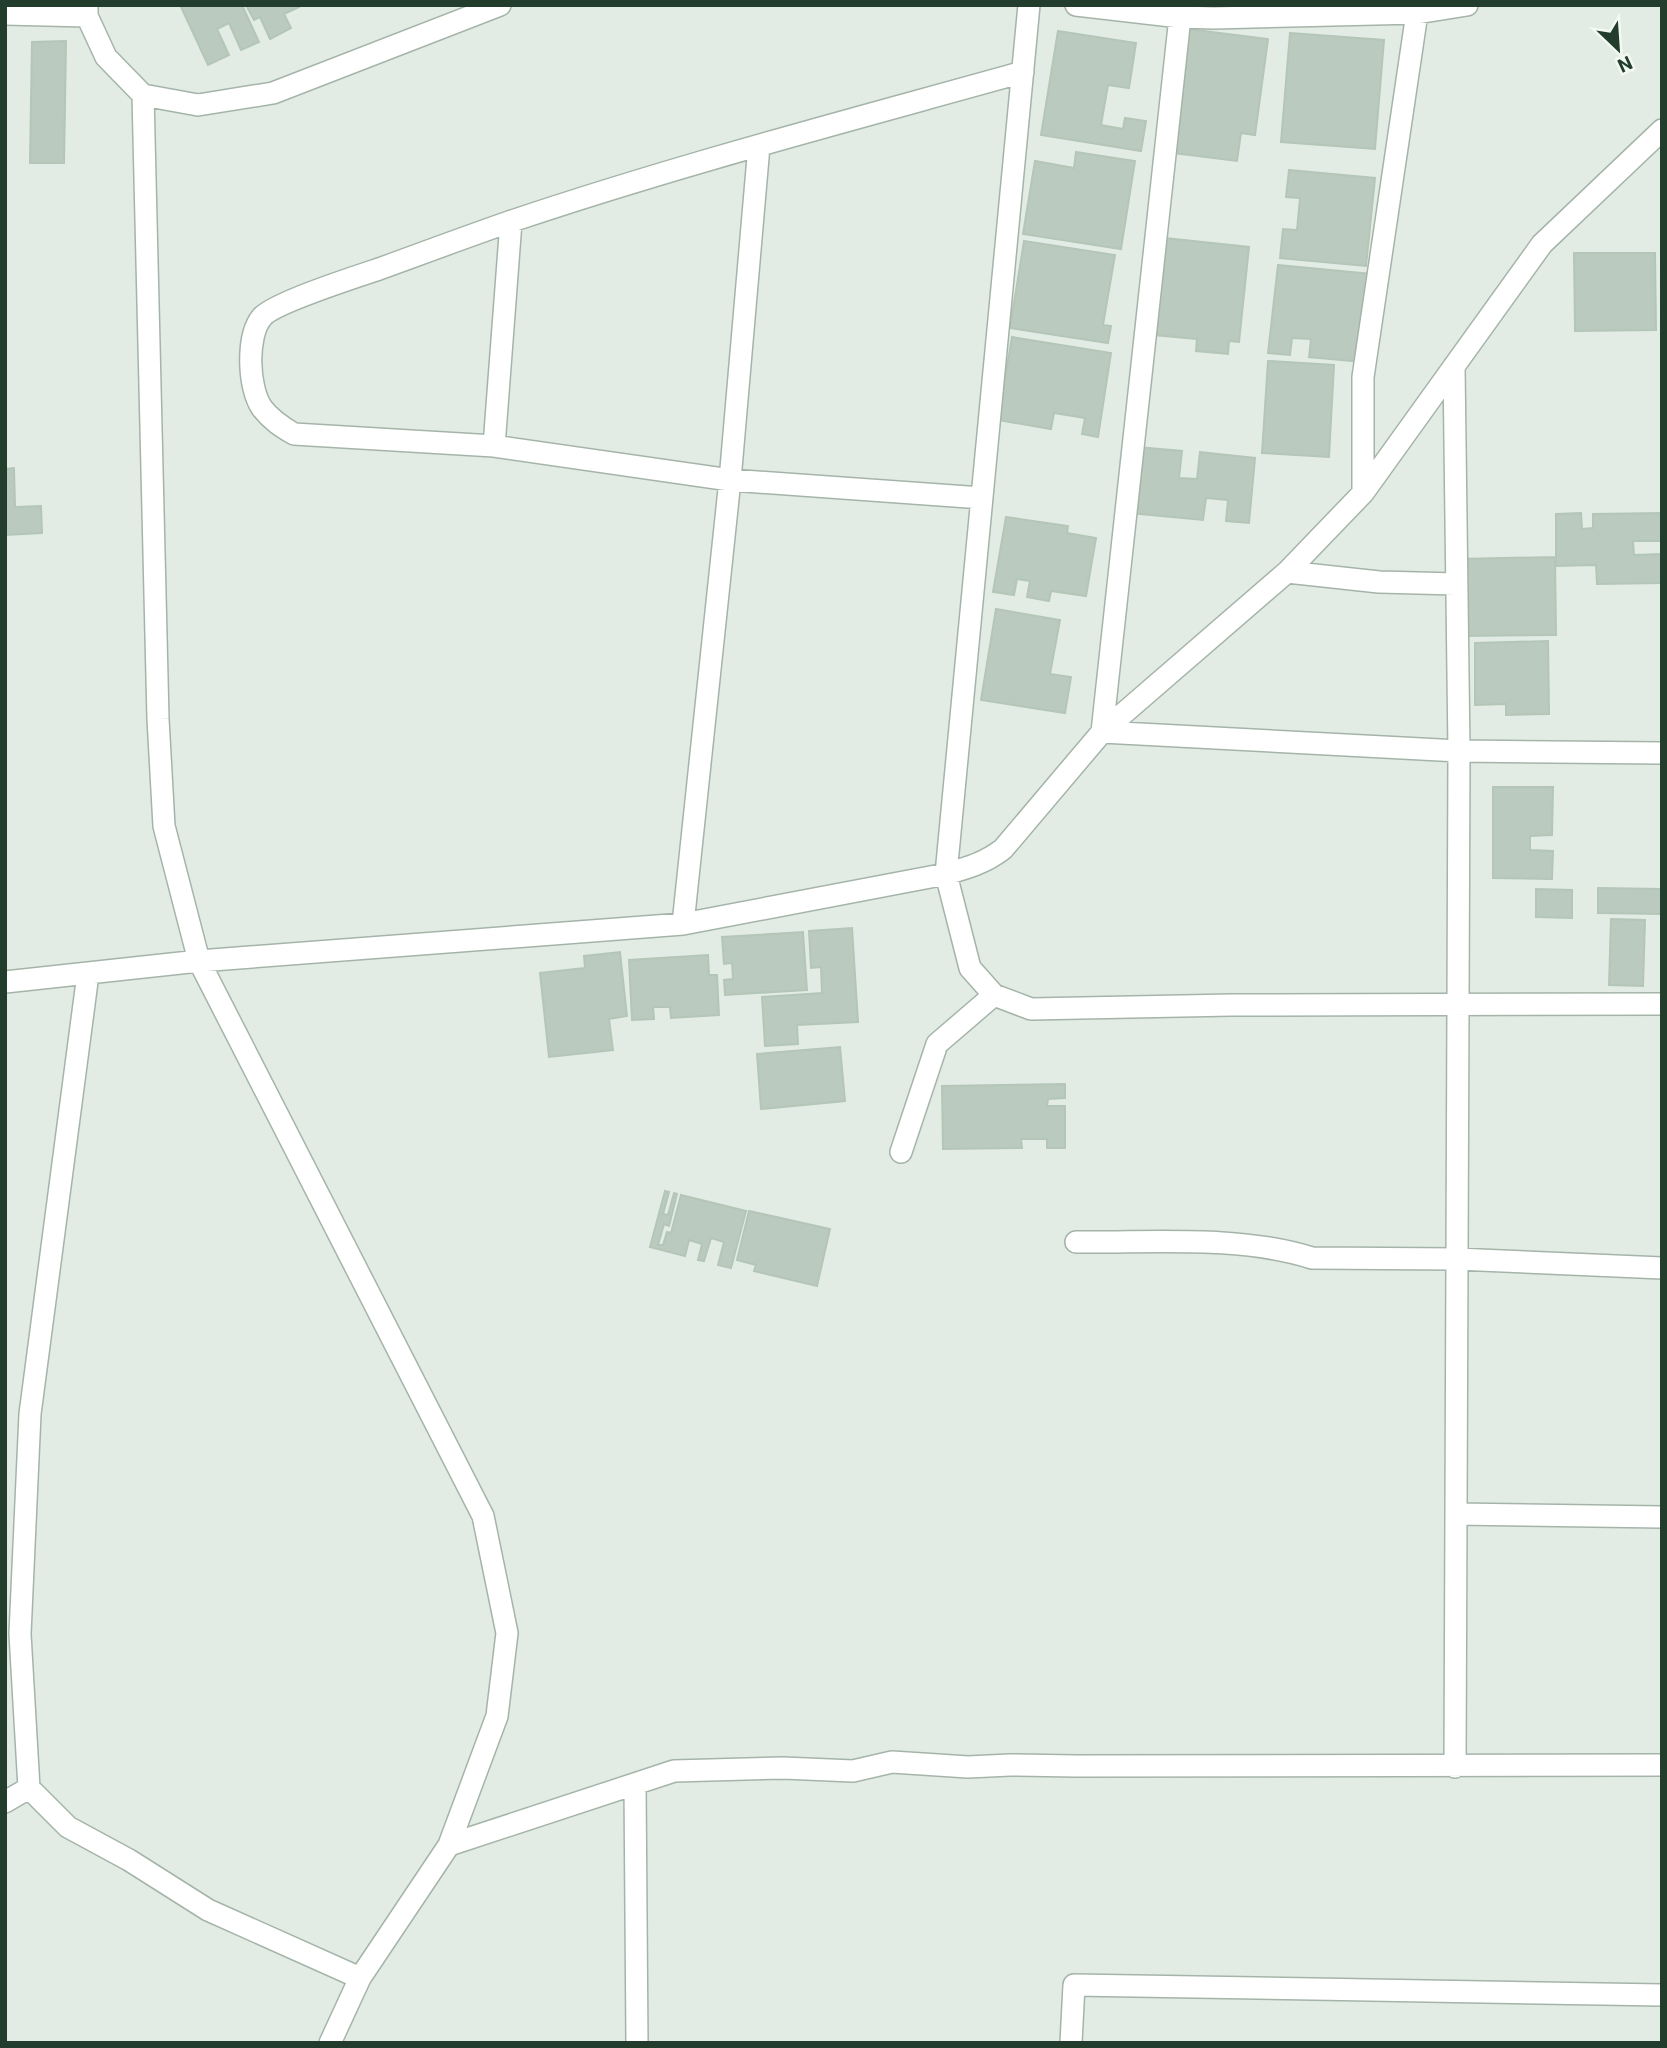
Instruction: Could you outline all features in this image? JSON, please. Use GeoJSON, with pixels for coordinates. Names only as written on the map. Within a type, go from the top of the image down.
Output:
{"type":"FeatureCollection","features":[{"type":"Feature","properties":{"kind":"street"},"geometry":{"type":"LineString","coordinates":[[5,14],[87,10],[106,57],[142,95],[198,105],[273,93],[499,5]]}},
{"type":"Feature","properties":{"kind":"street"},"geometry":{"type":"LineString","coordinates":[[1029,5],[946,874],[970,968],[994,995],[1031,1009],[1232,1005],[1662,1004]]}},
{"type":"Feature","properties":{"kind":"street"},"geometry":{"type":"LineString","coordinates":[[1076,5],[1181,17],[1417,13],[1467,5]]}},
{"type":"Feature","properties":{"kind":"street"},"geometry":{"type":"LineString","coordinates":[[1363,493],[1363,377],[1417,13]]}},
{"type":"Feature","properties":{"kind":"street"},"geometry":{"type":"LineString","coordinates":[[1102,732],[1181,17]]}},
{"type":"Feature","properties":{"kind":"street"},"geometry":{"type":"LineString","coordinates":[[982,498],[730,480],[494,446],[295,434],[276,424],[260,406],[250,359],[254,331],[263,315],[312,293],[511,222],[759,146],[1023,72]]}},
{"type":"Feature","properties":{"kind":"street"},"geometry":{"type":"LineString","coordinates":[[142,95],[163,826],[199,961],[483,1516],[507,1633],[497,1716],[449,1845],[360,1978],[330,2043]]}},
{"type":"Feature","properties":{"kind":"street"},"geometry":{"type":"LineString","coordinates":[[5,982],[199,961],[682,924],[946,874],[990,859],[1003,849],[1102,732],[1287,572],[1363,493],[1542,244],[1662,130]]}},
{"type":"Feature","properties":{"kind":"street"},"geometry":{"type":"LineString","coordinates":[[682,924],[730,480],[759,146]]}},
{"type":"Feature","properties":{"kind":"street"},"geometry":{"type":"LineString","coordinates":[[494,446],[511,222]]}},
{"type":"Feature","properties":{"kind":"street"},"geometry":{"type":"LineString","coordinates":[[1454,366],[1459,751],[1455,1767]]}},
{"type":"Feature","properties":{"kind":"street"},"geometry":{"type":"LineString","coordinates":[[1287,572],[1379,582],[1456,583]]}},
{"type":"Feature","properties":{"kind":"street"},"geometry":{"type":"LineString","coordinates":[[1102,732],[1459,751],[1662,753]]}},
{"type":"Feature","properties":{"kind":"street"},"geometry":{"type":"LineString","coordinates":[[88,974],[30,1414],[19,1634],[29,1788],[68,1827],[129,1860],[208,1910],[360,1978]]}},
{"type":"Feature","properties":{"kind":"street"},"geometry":{"type":"LineString","coordinates":[[901,1152],[937,1044],[994,995]]}},
{"type":"Feature","properties":{"kind":"street"},"geometry":{"type":"LineString","coordinates":[[1076,1242],[1243,1244],[1290,1251],[1312,1258],[1457,1259],[1662,1268]]}},
{"type":"Feature","properties":{"kind":"street"},"geometry":{"type":"LineString","coordinates":[[1456,1514],[1662,1517]]}},
{"type":"Feature","properties":{"kind":"street"},"geometry":{"type":"LineString","coordinates":[[449,1845],[674,1771],[783,1768],[853,1771],[892,1762],[968,1767],[1662,1765]]}},
{"type":"Feature","properties":{"kind":"street"},"geometry":{"type":"LineString","coordinates":[[635,1784],[637,2043]]}},
{"type":"Feature","properties":{"kind":"street"},"geometry":{"type":"LineString","coordinates":[[5,1802],[29,1788]]}},
{"type":"Feature","properties":{"kind":"street"},"geometry":{"type":"LineString","coordinates":[[1071,2043],[1074,1985],[1662,1995]]}},
{"type":"Feature","properties":{"kind":"building"},"geometry":{"type":"Polygon","coordinates":[[[242,5],[259,42],[241,50],[229,23],[217,29],[229,55],[208,65],[181,7],[242,5]]]}},
{"type":"Feature","properties":{"kind":"building"},"geometry":{"type":"Polygon","coordinates":[[[246,5],[303,5],[284,14],[291,28],[270,39],[260,17],[254,20],[246,5]]]}},
{"type":"Feature","properties":{"kind":"building"},"geometry":{"type":"Polygon","coordinates":[[[1188,29],[1268,39],[1255,135],[1241,133],[1237,161],[1172,153],[1188,29]]]}},
{"type":"Feature","properties":{"kind":"building"},"geometry":{"type":"Polygon","coordinates":[[[1058,31],[1136,43],[1129,88],[1108,85],[1101,125],[1123,129],[1125,118],[1146,121],[1141,151],[1041,135],[1058,31]]]}},
{"type":"Feature","properties":{"kind":"building"},"geometry":{"type":"Polygon","coordinates":[[[1290,33],[1384,40],[1375,149],[1281,142],[1290,33]]]}},
{"type":"Feature","properties":{"kind":"building"},"geometry":{"type":"Polygon","coordinates":[[[66,41],[64,163],[30,163],[32,42],[66,41]]]}},
{"type":"Feature","properties":{"kind":"building"},"geometry":{"type":"Polygon","coordinates":[[[1076,152],[1135,161],[1121,249],[1023,234],[1035,161],[1074,168],[1076,152]]]}},
{"type":"Feature","properties":{"kind":"building"},"geometry":{"type":"Polygon","coordinates":[[[1289,170],[1375,178],[1366,266],[1280,258],[1283,229],[1297,230],[1300,198],[1286,197],[1289,170]]]}},
{"type":"Feature","properties":{"kind":"building"},"geometry":{"type":"Polygon","coordinates":[[[1165,238],[1249,247],[1239,342],[1229,341],[1228,354],[1196,351],[1197,339],[1154,335],[1165,238]]]}},
{"type":"Feature","properties":{"kind":"building"},"geometry":{"type":"Polygon","coordinates":[[[1024,241],[1115,255],[1103,325],[1111,326],[1108,343],[1010,328],[1024,241]]]}},
{"type":"Feature","properties":{"kind":"building"},"geometry":{"type":"Polygon","coordinates":[[[1574,253],[1655,253],[1656,330],[1575,331],[1574,253]]]}},
{"type":"Feature","properties":{"kind":"building"},"geometry":{"type":"Polygon","coordinates":[[[1278,265],[1371,274],[1362,362],[1309,357],[1311,339],[1292,338],[1290,355],[1268,353],[1278,265]]]}},
{"type":"Feature","properties":{"kind":"building"},"geometry":{"type":"Polygon","coordinates":[[[1012,337],[1111,353],[1098,437],[1082,434],[1085,418],[1054,413],[1051,429],[998,420],[1012,337]]]}},
{"type":"Feature","properties":{"kind":"building"},"geometry":{"type":"Polygon","coordinates":[[[1268,361],[1334,365],[1329,457],[1262,453],[1268,361]]]}},
{"type":"Feature","properties":{"kind":"building"},"geometry":{"type":"Polygon","coordinates":[[[1137,447],[1182,451],[1179,478],[1197,479],[1200,452],[1255,458],[1249,523],[1226,521],[1228,500],[1206,498],[1203,520],[1130,513],[1137,447]]]}},
{"type":"Feature","properties":{"kind":"building"},"geometry":{"type":"Polygon","coordinates":[[[14,468],[15,507],[41,506],[42,533],[5,535],[5,469],[14,468]]]}},
{"type":"Feature","properties":{"kind":"building"},"geometry":{"type":"Polygon","coordinates":[[[1581,513],[1582,529],[1593,528],[1593,514],[1661,513],[1661,541],[1633,541],[1634,555],[1661,554],[1662,583],[1597,584],[1596,565],[1556,566],[1556,514],[1581,513]]]}},
{"type":"Feature","properties":{"kind":"building"},"geometry":{"type":"Polygon","coordinates":[[[1006,517],[1068,526],[1067,533],[1096,538],[1086,596],[1051,591],[1049,601],[1027,597],[1030,581],[1017,579],[1014,595],[993,592],[1006,517]]]}},
{"type":"Feature","properties":{"kind":"building"},"geometry":{"type":"Polygon","coordinates":[[[1555,557],[1556,635],[1460,636],[1459,559],[1555,557]]]}},
{"type":"Feature","properties":{"kind":"building"},"geometry":{"type":"Polygon","coordinates":[[[996,609],[1060,620],[1050,674],[1071,677],[1065,713],[981,700],[996,609]]]}},
{"type":"Feature","properties":{"kind":"building"},"geometry":{"type":"Polygon","coordinates":[[[1548,641],[1549,714],[1506,715],[1506,704],[1475,705],[1475,643],[1548,641]]]}},
{"type":"Feature","properties":{"kind":"building"},"geometry":{"type":"Polygon","coordinates":[[[1493,787],[1553,787],[1552,835],[1530,836],[1530,850],[1553,851],[1552,879],[1493,878],[1493,787]]]}},
{"type":"Feature","properties":{"kind":"building"},"geometry":{"type":"Polygon","coordinates":[[[1598,888],[1662,889],[1662,914],[1598,913],[1598,888]]]}},
{"type":"Feature","properties":{"kind":"building"},"geometry":{"type":"Polygon","coordinates":[[[1536,889],[1572,890],[1572,918],[1536,917],[1536,889]]]}},
{"type":"Feature","properties":{"kind":"building"},"geometry":{"type":"Polygon","coordinates":[[[1611,919],[1645,920],[1643,986],[1609,985],[1611,919]]]}},
{"type":"Feature","properties":{"kind":"building"},"geometry":{"type":"Polygon","coordinates":[[[852,928],[858,1022],[797,1025],[798,1044],[765,1046],[762,997],[822,993],[821,967],[811,968],[809,931],[852,928]]]}},
{"type":"Feature","properties":{"kind":"building"},"geometry":{"type":"Polygon","coordinates":[[[803,932],[807,990],[725,995],[724,980],[733,979],[732,963],[724,964],[722,937],[803,932]]]}},
{"type":"Feature","properties":{"kind":"building"},"geometry":{"type":"Polygon","coordinates":[[[620,952],[627,1016],[609,1019],[613,1050],[549,1057],[540,973],[585,968],[584,956],[620,952]]]}},
{"type":"Feature","properties":{"kind":"building"},"geometry":{"type":"Polygon","coordinates":[[[708,955],[709,975],[717,975],[719,1015],[671,1018],[670,1007],[653,1007],[654,1019],[632,1020],[629,960],[708,955]]]}},
{"type":"Feature","properties":{"kind":"building"},"geometry":{"type":"Polygon","coordinates":[[[840,1047],[845,1101],[761,1109],[757,1054],[840,1047]]]}},
{"type":"Feature","properties":{"kind":"building"},"geometry":{"type":"Polygon","coordinates":[[[1065,1084],[1065,1098],[1048,1099],[1047,1106],[1065,1106],[1065,1148],[1047,1148],[1047,1139],[1021,1139],[1022,1148],[943,1149],[942,1086],[1065,1084]]]}},
{"type":"Feature","properties":{"kind":"building"},"geometry":{"type":"Polygon","coordinates":[[[665,1191],[669,1192],[663,1214],[668,1215],[674,1193],[677,1194],[669,1226],[664,1224],[658,1245],[663,1245],[667,1232],[671,1233],[681,1195],[746,1211],[731,1268],[718,1265],[724,1242],[711,1238],[704,1261],[698,1260],[702,1244],[689,1240],[685,1256],[650,1247],[665,1191]]]}},
{"type":"Feature","properties":{"kind":"building"},"geometry":{"type":"Polygon","coordinates":[[[749,1211],[830,1229],[817,1286],[754,1271],[756,1265],[737,1260],[749,1211]]]}}]}
